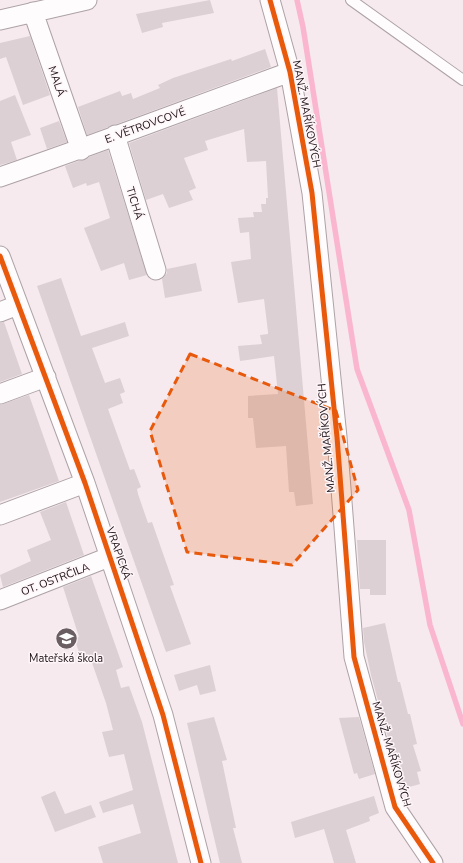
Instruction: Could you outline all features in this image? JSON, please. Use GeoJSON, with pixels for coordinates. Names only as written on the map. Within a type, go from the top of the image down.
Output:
{"type":"FeatureCollection","features":[{"type":"Feature","properties":{"kind":"street"},"geometry":{"type":"LineString","coordinates":[[0,20],[87,0]]}},
{"type":"Feature","properties":{"kind":"street","name":"MANŽ. MAŘÍKOVÝCH"},"geometry":{"type":"LineString","coordinates":[[270,0],[290,72],[312,193],[337,438],[354,657],[396,807],[433,863]]}},
{"type":"Feature","properties":{"kind":"street","name":"MALÁ"},"geometry":{"type":"LineString","coordinates":[[33,12],[81,150]]}},
{"type":"Feature","properties":{"kind":"street","name":"E. VĚTROVCOVÉ"},"geometry":{"type":"LineString","coordinates":[[0,177],[81,150],[115,135],[290,72]]}},
{"type":"Feature","properties":{"kind":"street","name":"TICHÁ"},"geometry":{"type":"LineString","coordinates":[[115,135],[156,270]]}},
{"type":"Feature","properties":{"kind":"street","name":"VRAPICKÁ"},"geometry":{"type":"LineString","coordinates":[[0,256],[85,483],[164,715],[201,863]]}},
{"type":"Feature","properties":{"kind":"street"},"geometry":{"type":"LineString","coordinates":[[0,312],[18,305]]}},
{"type":"Feature","properties":{"kind":"street"},"geometry":{"type":"LineString","coordinates":[[0,394],[46,377]]}},
{"type":"Feature","properties":{"kind":"street"},"geometry":{"type":"LineString","coordinates":[[0,515],[85,483]]}},
{"type":"Feature","properties":{"kind":"street","name":"OT. OSTRČILA"},"geometry":{"type":"LineString","coordinates":[[0,600],[109,557]]}},
{"type":"Feature","properties":{"kind":"lane"},"geometry":{"type":"LineString","coordinates":[[351,0],[463,80]]}},
{"type":"Feature","properties":{"kind":"highlighted area"},"geometry":{"type":"Polygon","coordinates":[[[190,354],[336,411],[358,490],[292,565],[187,552],[150,431],[190,354]]]}},
{"type":"Feature","properties":{"kind":"building"},"geometry":{"type":"Polygon","coordinates":[[[210,0],[214,13],[162,23],[163,27],[142,33],[136,14],[210,0]]]}},
{"type":"Feature","properties":{"kind":"building"},"geometry":{"type":"Polygon","coordinates":[[[30,36],[50,95],[23,105],[6,57],[0,59],[0,43],[30,36]]]}},
{"type":"Feature","properties":{"kind":"building"},"geometry":{"type":"Polygon","coordinates":[[[265,49],[271,67],[87,135],[78,107],[120,91],[122,96],[131,93],[133,99],[160,88],[158,85],[173,78],[231,59],[232,61],[265,49]]]}},
{"type":"Feature","properties":{"kind":"building"},"geometry":{"type":"Polygon","coordinates":[[[277,88],[313,504],[296,506],[294,492],[289,492],[286,446],[256,448],[253,418],[248,418],[248,396],[278,394],[274,356],[240,361],[238,346],[262,344],[260,335],[268,334],[264,299],[238,303],[231,262],[251,259],[249,232],[240,233],[238,218],[254,217],[253,212],[262,212],[261,204],[266,204],[266,198],[268,198],[266,161],[247,162],[244,129],[205,141],[208,150],[184,158],[196,188],[189,191],[193,200],[169,208],[163,194],[146,200],[129,143],[277,88]]]}},
{"type":"Feature","properties":{"kind":"building"},"geometry":{"type":"Polygon","coordinates":[[[15,95],[31,135],[11,142],[17,160],[0,165],[0,101],[15,95]]]}},
{"type":"Feature","properties":{"kind":"building"},"geometry":{"type":"Polygon","coordinates":[[[59,121],[67,142],[47,149],[40,128],[59,121]]]}},
{"type":"Feature","properties":{"kind":"building"},"geometry":{"type":"Polygon","coordinates":[[[108,150],[147,275],[129,280],[124,263],[101,271],[84,228],[110,218],[99,182],[87,186],[86,183],[73,188],[65,166],[108,150]]]}},
{"type":"Feature","properties":{"kind":"building"},"geometry":{"type":"Polygon","coordinates":[[[196,263],[202,291],[165,298],[162,279],[167,273],[167,269],[196,263]]]}},
{"type":"Feature","properties":{"kind":"building"},"geometry":{"type":"Polygon","coordinates":[[[61,278],[81,336],[125,322],[129,336],[92,348],[105,383],[120,378],[125,392],[120,394],[123,403],[108,409],[130,470],[134,469],[141,487],[137,489],[138,494],[148,523],[152,522],[174,585],[170,586],[191,644],[166,652],[37,286],[61,278]]]}},
{"type":"Feature","properties":{"kind":"building"},"geometry":{"type":"Polygon","coordinates":[[[4,322],[22,374],[0,382],[0,323],[4,322]]]}},
{"type":"Feature","properties":{"kind":"building"},"geometry":{"type":"Polygon","coordinates":[[[29,395],[59,481],[0,502],[0,405],[29,395]]]}},
{"type":"Feature","properties":{"kind":"building"},"geometry":{"type":"Polygon","coordinates":[[[66,502],[84,555],[3,587],[0,575],[31,561],[27,550],[51,540],[40,512],[66,502]]]}},
{"type":"Feature","properties":{"kind":"building"},"geometry":{"type":"Polygon","coordinates":[[[357,540],[386,540],[386,595],[370,595],[370,589],[360,589],[357,540]]]}},
{"type":"Feature","properties":{"kind":"building"},"geometry":{"type":"Polygon","coordinates":[[[91,576],[123,667],[116,670],[121,688],[129,686],[142,722],[178,863],[103,863],[98,847],[141,833],[133,804],[103,813],[99,802],[133,790],[124,754],[109,757],[102,732],[113,730],[106,703],[90,657],[87,658],[84,651],[79,652],[74,638],[79,637],[63,587],[91,576]]]}},
{"type":"Feature","properties":{"kind":"building"},"geometry":{"type":"Polygon","coordinates":[[[385,623],[398,682],[400,682],[408,714],[410,714],[417,744],[413,745],[421,771],[417,772],[420,784],[402,789],[371,675],[364,642],[363,628],[385,623]]]}},
{"type":"Feature","properties":{"kind":"building"},"geometry":{"type":"Polygon","coordinates":[[[210,665],[216,691],[200,695],[197,685],[179,691],[174,675],[210,665]]]}},
{"type":"Feature","properties":{"kind":"building"},"geometry":{"type":"Polygon","coordinates":[[[214,717],[227,760],[222,761],[236,828],[233,828],[242,863],[220,863],[187,723],[214,717]]]}},
{"type":"Feature","properties":{"kind":"building"},"geometry":{"type":"Polygon","coordinates":[[[359,717],[375,774],[359,779],[357,773],[354,774],[339,718],[359,717]]]}},
{"type":"Feature","properties":{"kind":"building"},"geometry":{"type":"Polygon","coordinates":[[[55,791],[65,814],[91,805],[96,817],[55,832],[41,797],[55,791]]]}},
{"type":"Feature","properties":{"kind":"building"},"geometry":{"type":"Polygon","coordinates":[[[374,796],[379,813],[369,817],[370,821],[346,830],[356,863],[334,863],[324,829],[295,838],[291,822],[374,796]]]}},
{"type":"Feature","properties":{"kind":"waterway"},"geometry":{"type":"LineString","coordinates":[[297,0],[303,27],[357,369],[409,510],[430,625],[463,724]]}},
{"type":"Feature","properties":{"kind":"cycle path"},"geometry":{"type":"LineString","coordinates":[[270,0],[290,72],[312,193],[337,437],[354,657],[395,807],[433,863]]}},
{"type":"Feature","properties":{"kind":"cycle path"},"geometry":{"type":"LineString","coordinates":[[0,256],[85,483],[163,715],[201,863]]}},
{"type":"Feature","properties":{"kind":"place","name":"Mateřská škola"},"geometry":{"type":"Point","coordinates":[66,638]}}]}
